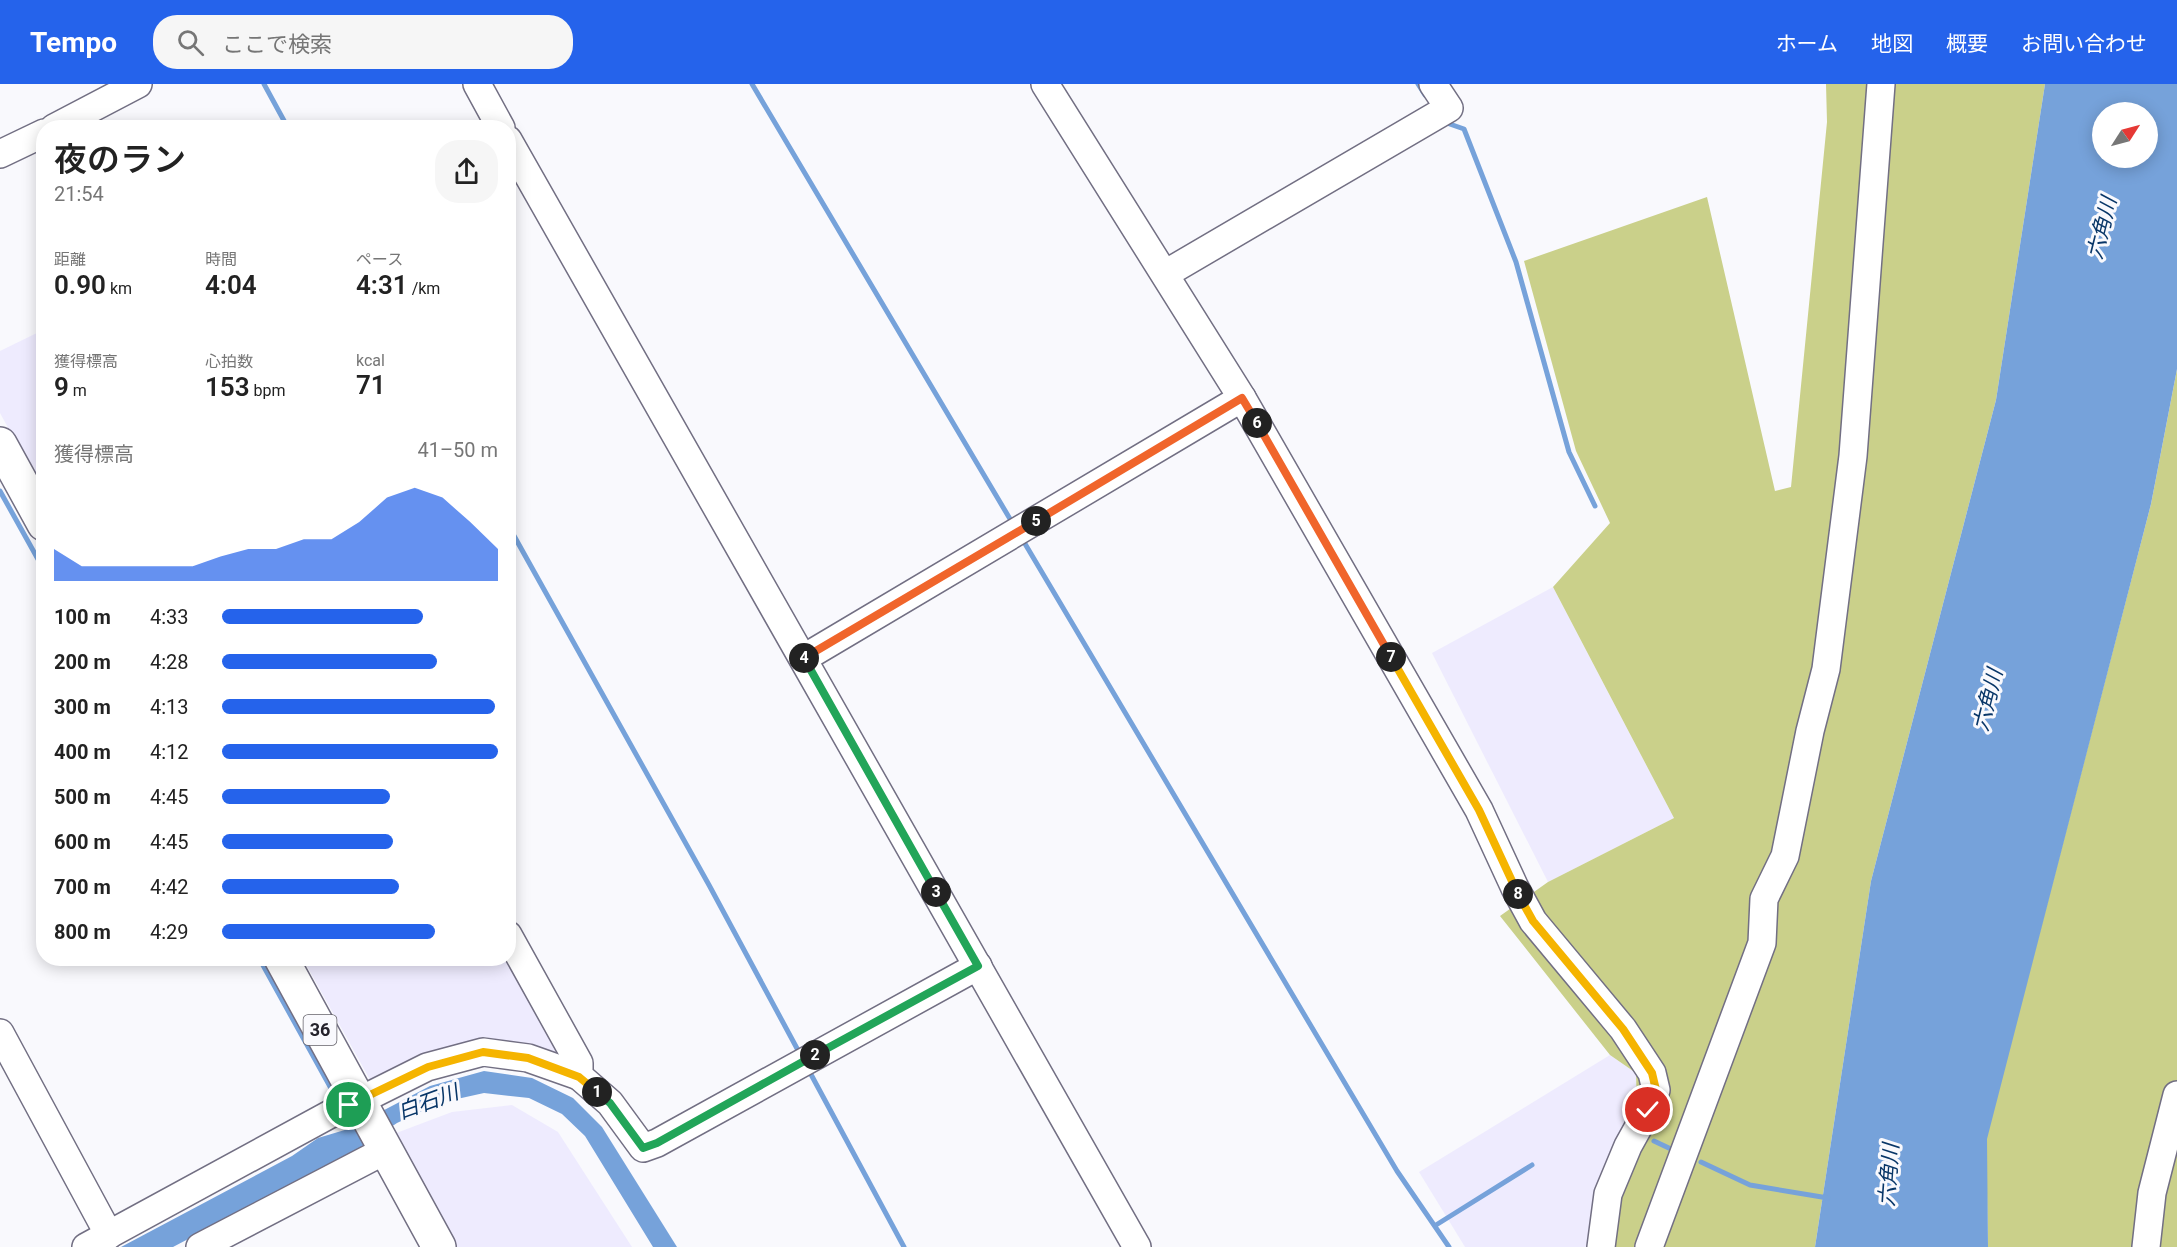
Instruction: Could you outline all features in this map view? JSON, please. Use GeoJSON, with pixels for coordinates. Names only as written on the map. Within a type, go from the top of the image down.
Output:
{"type":"FeatureCollection","features":[{"type":"Feature","properties":{"kind":"main road"},"geometry":{"type":"LineString","coordinates":[[0,444],[36,509]]}},
{"type":"Feature","properties":{"kind":"main road","name":"36"},"geometry":{"type":"LineString","coordinates":[[285,966],[350,1104],[386,1149],[439,1247]]}},
{"type":"Feature","properties":{"kind":"street"},"geometry":{"type":"LineString","coordinates":[[65,120],[96,94],[138,84]]}},
{"type":"Feature","properties":{"kind":"street"},"geometry":{"type":"LineString","coordinates":[[477,84],[497,120]]}},
{"type":"Feature","properties":{"kind":"street"},"geometry":{"type":"LineString","coordinates":[[1045,84],[1242,398],[1479,810],[1533,921],[1623,1029],[1652,1073],[1656,1090],[1628,1146],[1608,1194],[1601,1247]]}},
{"type":"Feature","properties":{"kind":"street"},"geometry":{"type":"LineString","coordinates":[[1165,274],[1449,108],[1433,84]]}},
{"type":"Feature","properties":{"kind":"street"},"geometry":{"type":"LineString","coordinates":[[1649,1247],[1762,943],[1764,899],[1785,856],[1810,731],[1826,669],[1853,456],[1881,84]]}},
{"type":"Feature","properties":{"kind":"street"},"geometry":{"type":"LineString","coordinates":[[0,154],[36,137]]}},
{"type":"Feature","properties":{"kind":"street"},"geometry":{"type":"LineString","coordinates":[[516,154],[1137,1247]]}},
{"type":"Feature","properties":{"kind":"street"},"geometry":{"type":"LineString","coordinates":[[804,658],[1242,398]]}},
{"type":"Feature","properties":{"kind":"street"},"geometry":{"type":"LineString","coordinates":[[516,949],[579,1063],[579,1077]]}},
{"type":"Feature","properties":{"kind":"street"},"geometry":{"type":"LineString","coordinates":[[0,1033],[98,1241],[350,1104],[428,1067],[483,1052],[528,1058],[579,1077],[610,1103],[643,1148],[657,1143],[978,966]]}},
{"type":"Feature","properties":{"kind":"street"},"geometry":{"type":"LineString","coordinates":[[2146,1247],[2152,1192],[2177,1095]]}},
{"type":"Feature","properties":{"kind":"street"},"geometry":{"type":"LineString","coordinates":[[200,1247],[386,1149]]}},
{"type":"Feature","properties":{"kind":"shaded area"},"geometry":{"type":"Polygon","coordinates":[[[36,333],[36,478],[0,413],[0,351],[36,333]]]}},
{"type":"Feature","properties":{"kind":"shaded area"},"geometry":{"type":"Polygon","coordinates":[[[1553,587],[1674,818],[1548,882],[1432,653],[1553,587]]]}},
{"type":"Feature","properties":{"kind":"shaded area"},"geometry":{"type":"Polygon","coordinates":[[[307,966],[513,966],[564,1054],[485,1037],[422,1062],[374,1087],[307,966]]]}},
{"type":"Feature","properties":{"kind":"shaded area"},"geometry":{"type":"Polygon","coordinates":[[[1610,1055],[1636,1073],[1637,1111],[1590,1247],[1465,1247],[1419,1172],[1610,1055]]]}},
{"type":"Feature","properties":{"kind":"shaded area"},"geometry":{"type":"Polygon","coordinates":[[[512,1105],[558,1132],[632,1247],[454,1247],[391,1135],[452,1112],[512,1105]]]}},
{"type":"Feature","properties":{"kind":"green space"},"geometry":{"type":"Polygon","coordinates":[[[1826,84],[2045,84],[1996,400],[1871,881],[1815,1247],[1590,1247],[1637,1111],[1636,1073],[1610,1055],[1500,916],[1548,882],[1674,818],[1553,587],[1610,523],[1576,451],[1524,261],[1707,197],[1775,491],[1791,487],[1827,122],[1826,84]]]}},
{"type":"Feature","properties":{"kind":"green space"},"geometry":{"type":"Polygon","coordinates":[[[2177,369],[2177,1247],[1988,1247],[1986,1139],[2151,504],[2177,369]]]}},
{"type":"Feature","properties":{"kind":"water","name":"六角川"},"geometry":{"type":"Polygon","coordinates":[[[2045,84],[2177,84],[2177,369],[2151,504],[1987,1139],[1988,1247],[1815,1247],[1871,881],[1996,400],[2045,84]]]}},
{"type":"Feature","properties":{"kind":"water","name":"白石川"},"geometry":{"type":"Polygon","coordinates":[[[484,1071],[532,1078],[573,1098],[602,1127],[677,1247],[653,1247],[585,1136],[562,1114],[529,1098],[484,1093],[439,1103],[397,1123],[334,1168],[306,1177],[173,1247],[121,1247],[292,1156],[318,1138],[348,1129],[430,1086],[484,1071]]]}},
{"type":"Feature","properties":{"kind":"waterway"},"geometry":{"type":"LineString","coordinates":[[264,84],[284,120]]}},
{"type":"Feature","properties":{"kind":"waterway"},"geometry":{"type":"LineString","coordinates":[[752,84],[1013,524]]}},
{"type":"Feature","properties":{"kind":"waterway"},"geometry":{"type":"LineString","coordinates":[[1418,84],[1425,95]]}},
{"type":"Feature","properties":{"kind":"waterway"},"geometry":{"type":"LineString","coordinates":[[1444,122],[1464,129],[1516,262],[1569,452],[1595,506]]}},
{"type":"Feature","properties":{"kind":"waterway"},"geometry":{"type":"LineString","coordinates":[[0,491],[36,556]]}},
{"type":"Feature","properties":{"kind":"waterway"},"geometry":{"type":"LineString","coordinates":[[1021,537],[1397,1171],[1449,1247]]}},
{"type":"Feature","properties":{"kind":"waterway"},"geometry":{"type":"LineString","coordinates":[[516,539],[709,885],[800,1054]]}},
{"type":"Feature","properties":{"kind":"waterway"},"geometry":{"type":"LineString","coordinates":[[263,966],[338,1101]]}},
{"type":"Feature","properties":{"kind":"waterway"},"geometry":{"type":"LineString","coordinates":[[807,1067],[904,1247]]}},
{"type":"Feature","properties":{"kind":"waterway"},"geometry":{"type":"LineString","coordinates":[[346,1114],[356,1132]]}},
{"type":"Feature","properties":{"kind":"waterway"},"geometry":{"type":"LineString","coordinates":[[1654,1141],[1673,1150]]}},
{"type":"Feature","properties":{"kind":"waterway"},"geometry":{"type":"LineString","coordinates":[[1701,1162],[1750,1185],[1828,1198]]}},
{"type":"Feature","properties":{"kind":"waterway"},"geometry":{"type":"LineString","coordinates":[[1436,1225],[1532,1165]]}},
{"type":"Feature","properties":{"kind":"route"},"geometry":{"type":"LineString","coordinates":[[349,1105],[428,1067],[483,1052],[528,1058],[579,1077],[610,1103],[643,1148],[657,1143],[978,966],[804,658],[1242,398],[1479,810],[1533,921],[1623,1029],[1652,1073],[1656,1090],[1648,1110]]}}]}
